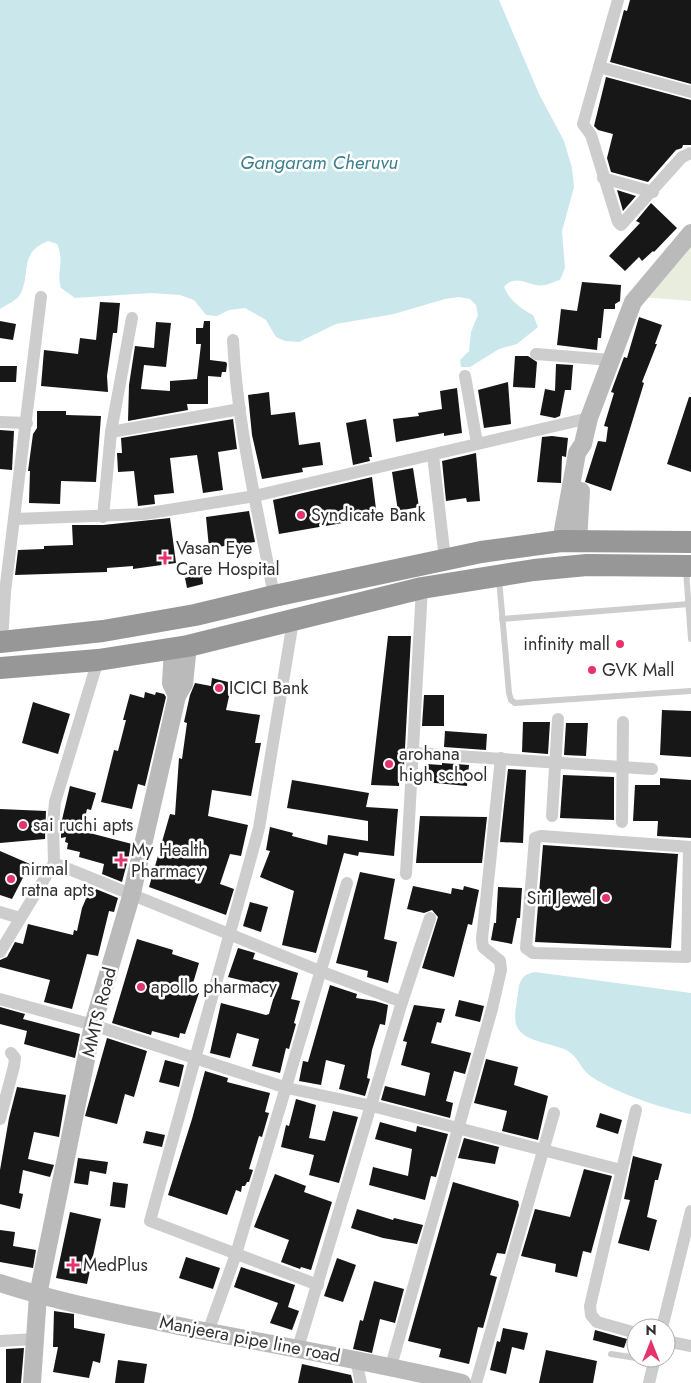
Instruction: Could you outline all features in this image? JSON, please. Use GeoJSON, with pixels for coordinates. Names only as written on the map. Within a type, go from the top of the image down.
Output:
{"type":"FeatureCollection","features":[{"type":"Feature","properties":{"kind":"highway"},"geometry":{"type":"LineString","coordinates":[[1,642],[103,630],[195,615],[445,559],[569,541],[691,542]]}},
{"type":"Feature","properties":{"kind":"highway"},"geometry":{"type":"LineString","coordinates":[[0,668],[98,660],[181,647],[294,621],[422,588],[499,576],[587,565],[688,566]]}},
{"type":"Feature","properties":{"kind":"highway"},"geometry":{"type":"LineString","coordinates":[[389,571],[396,594]]}},
{"type":"Feature","properties":{"kind":"highway"},"geometry":{"type":"LineString","coordinates":[[368,575],[374,600]]}},
{"type":"Feature","properties":{"kind":"main road"},"geometry":{"type":"LineString","coordinates":[[569,541],[578,454],[583,444],[589,418],[633,302],[691,233]]}},
{"type":"Feature","properties":{"kind":"main road","name":"MMTS Road"},"geometry":{"type":"LineString","coordinates":[[32,1383],[38,1295],[93,1025],[132,893],[177,696],[184,684],[181,647]]}},
{"type":"Feature","properties":{"kind":"main road","name":"Manjeera pipe line road"},"geometry":{"type":"LineString","coordinates":[[0,1283],[38,1295],[208,1332],[391,1366],[462,1383]]}},
{"type":"Feature","properties":{"kind":"street"},"geometry":{"type":"LineString","coordinates":[[618,0],[582,124],[591,135],[618,222],[621,225],[653,192],[682,157],[691,153]]}},
{"type":"Feature","properties":{"kind":"street"},"geometry":{"type":"LineString","coordinates":[[599,67],[691,92]]}},
{"type":"Feature","properties":{"kind":"street"},"geometry":{"type":"LineString","coordinates":[[603,178],[653,192]]}},
{"type":"Feature","properties":{"kind":"street"},"geometry":{"type":"LineString","coordinates":[[1,642],[3,592],[15,519],[41,297]]}},
{"type":"Feature","properties":{"kind":"street"},"geometry":{"type":"LineString","coordinates":[[103,517],[111,432],[132,318]]}},
{"type":"Feature","properties":{"kind":"street"},"geometry":{"type":"LineString","coordinates":[[233,340],[234,374],[274,596]]}},
{"type":"Feature","properties":{"kind":"street"},"geometry":{"type":"LineString","coordinates":[[536,354],[611,360]]}},
{"type":"Feature","properties":{"kind":"street"},"geometry":{"type":"LineString","coordinates":[[465,376],[477,443]]}},
{"type":"Feature","properties":{"kind":"street"},"geometry":{"type":"LineString","coordinates":[[111,432],[240,409]]}},
{"type":"Feature","properties":{"kind":"street"},"geometry":{"type":"LineString","coordinates":[[15,519],[144,514],[255,496],[589,418]]}},
{"type":"Feature","properties":{"kind":"street"},"geometry":{"type":"LineString","coordinates":[[0,422],[27,423]]}},
{"type":"Feature","properties":{"kind":"street"},"geometry":{"type":"LineString","coordinates":[[433,455],[445,559]]}},
{"type":"Feature","properties":{"kind":"street"},"geometry":{"type":"LineString","coordinates":[[406,874],[422,588]]}},
{"type":"Feature","properties":{"kind":"street"},"geometry":{"type":"LineString","coordinates":[[294,621],[259,828],[228,934],[196,1058],[150,1221],[318,1285]]}},
{"type":"Feature","properties":{"kind":"street"},"geometry":{"type":"LineString","coordinates":[[0,952],[54,863],[53,824],[55,802],[98,660]]}},
{"type":"Feature","properties":{"kind":"street"},"geometry":{"type":"LineString","coordinates":[[552,816],[558,719]]}},
{"type":"Feature","properties":{"kind":"street"},"geometry":{"type":"LineString","coordinates":[[622,822],[623,722]]}},
{"type":"Feature","properties":{"kind":"street"},"geometry":{"type":"LineString","coordinates":[[412,753],[652,769]]}},
{"type":"Feature","properties":{"kind":"street"},"geometry":{"type":"LineString","coordinates":[[391,1366],[492,1009],[501,970],[500,960],[483,947],[482,939],[501,758]]}},
{"type":"Feature","properties":{"kind":"street"},"geometry":{"type":"LineString","coordinates":[[541,836],[690,847],[687,957],[533,952],[526,948],[535,838],[541,836]]}},
{"type":"Feature","properties":{"kind":"street"},"geometry":{"type":"LineString","coordinates":[[54,863],[132,893],[320,972],[402,1002]]}},
{"type":"Feature","properties":{"kind":"street"},"geometry":{"type":"LineString","coordinates":[[208,1332],[236,1254],[347,883]]}},
{"type":"Feature","properties":{"kind":"street"},"geometry":{"type":"LineString","coordinates":[[0,912],[20,918]]}},
{"type":"Feature","properties":{"kind":"street"},"geometry":{"type":"LineString","coordinates":[[298,1348],[402,1002],[430,918]]}},
{"type":"Feature","properties":{"kind":"street"},"geometry":{"type":"LineString","coordinates":[[0,999],[93,1025],[287,1088],[372,1106],[621,1170]]}},
{"type":"Feature","properties":{"kind":"street"},"geometry":{"type":"LineString","coordinates":[[0,1119],[14,1066],[14,1058],[11,1052]]}},
{"type":"Feature","properties":{"kind":"street"},"geometry":{"type":"LineString","coordinates":[[626,1330],[597,1322],[591,1315],[590,1306],[636,1110]]}},
{"type":"Feature","properties":{"kind":"street"},"geometry":{"type":"LineString","coordinates":[[476,1383],[554,1113]]}},
{"type":"Feature","properties":{"kind":"street"},"geometry":{"type":"LineString","coordinates":[[664,1318],[691,1211]]}},
{"type":"Feature","properties":{"kind":"street"},"geometry":{"type":"LineString","coordinates":[[0,1341],[34,1339]]}},
{"type":"Feature","properties":{"kind":"street"},"geometry":{"type":"LineString","coordinates":[[676,1343],[691,1346]]}},
{"type":"Feature","properties":{"kind":"street"},"geometry":{"type":"LineString","coordinates":[[356,1360],[361,1383]]}},
{"type":"Feature","properties":{"kind":"street"},"geometry":{"type":"LineString","coordinates":[[649,1383],[653,1368]]}},
{"type":"Feature","properties":{"kind":"lane"},"geometry":{"type":"LineString","coordinates":[[688,566],[691,639]]}},
{"type":"Feature","properties":{"kind":"lane"},"geometry":{"type":"LineString","coordinates":[[499,576],[509,693],[511,700],[515,703],[691,691]]}},
{"type":"Feature","properties":{"kind":"lane"},"geometry":{"type":"LineString","coordinates":[[502,618],[689,604]]}},
{"type":"Feature","properties":{"kind":"lane"},"geometry":{"type":"LineString","coordinates":[[611,1354],[626,1356]]}},
{"type":"Feature","properties":{"kind":"shaded area"},"geometry":{"type":"Polygon","coordinates":[[[691,240],[691,301],[641,297],[691,240]]]}},
{"type":"Feature","properties":{"kind":"water","name":"Gangaram Cheruvu"},"geometry":{"type":"Polygon","coordinates":[[[0,0],[499,0],[539,94],[564,141],[572,168],[574,187],[562,231],[565,268],[560,280],[547,285],[513,281],[504,287],[516,304],[533,315],[538,327],[517,344],[499,349],[470,367],[461,367],[460,360],[469,351],[471,332],[478,315],[476,305],[470,299],[459,297],[445,299],[394,314],[336,324],[299,342],[285,341],[276,337],[266,320],[245,308],[229,310],[217,316],[206,315],[194,300],[180,295],[151,293],[75,298],[61,288],[59,250],[57,244],[48,241],[33,251],[29,257],[24,285],[19,296],[0,309],[0,0]]]}},
{"type":"Feature","properties":{"kind":"water"},"geometry":{"type":"Polygon","coordinates":[[[535,972],[691,993],[691,1114],[652,1104],[609,1087],[588,1074],[568,1051],[533,1040],[521,1032],[517,1027],[515,1019],[519,985],[522,978],[527,974],[535,972]]]}},
{"type":"Feature","properties":{"kind":"building"},"geometry":{"type":"Polygon","coordinates":[[[630,0],[691,0],[691,84],[610,62],[624,10],[627,11],[630,0]]]}},
{"type":"Feature","properties":{"kind":"building"},"geometry":{"type":"Polygon","coordinates":[[[606,77],[691,100],[691,145],[683,145],[682,148],[676,150],[648,182],[611,172],[607,158],[613,134],[598,130],[594,126],[606,77]]]}},
{"type":"Feature","properties":{"kind":"building"},"geometry":{"type":"Polygon","coordinates":[[[617,190],[636,196],[623,211],[617,190]]]}},
{"type":"Feature","properties":{"kind":"building"},"geometry":{"type":"Polygon","coordinates":[[[651,203],[677,228],[654,252],[642,261],[639,257],[625,271],[609,256],[640,223],[636,221],[651,203]]]}},
{"type":"Feature","properties":{"kind":"building"},"geometry":{"type":"Polygon","coordinates":[[[582,282],[621,285],[620,301],[615,304],[615,309],[604,309],[601,338],[598,338],[597,350],[557,345],[561,309],[577,311],[582,282]]]}},
{"type":"Feature","properties":{"kind":"building"},"geometry":{"type":"Polygon","coordinates":[[[100,302],[120,303],[117,333],[113,333],[107,376],[108,392],[41,386],[44,350],[78,354],[80,338],[96,340],[100,302]]]}},
{"type":"Feature","properties":{"kind":"building"},"geometry":{"type":"Polygon","coordinates":[[[639,317],[662,325],[655,344],[657,344],[642,382],[644,383],[611,491],[585,482],[598,441],[606,442],[608,427],[604,426],[614,393],[611,392],[624,357],[627,358],[639,317]]]}},
{"type":"Feature","properties":{"kind":"building"},"geometry":{"type":"Polygon","coordinates":[[[0,321],[16,324],[13,340],[0,338],[0,321]]]}},
{"type":"Feature","properties":{"kind":"building"},"geometry":{"type":"Polygon","coordinates":[[[204,321],[210,321],[210,360],[226,362],[227,364],[226,372],[222,372],[221,377],[208,376],[208,404],[187,404],[188,410],[128,421],[129,385],[135,346],[154,348],[156,322],[171,323],[166,367],[144,365],[141,389],[170,391],[170,381],[197,379],[201,344],[196,344],[196,328],[203,328],[204,321]]]}},
{"type":"Feature","properties":{"kind":"building"},"geometry":{"type":"Polygon","coordinates":[[[515,356],[528,356],[537,362],[535,388],[513,387],[515,356]]]}},
{"type":"Feature","properties":{"kind":"building"},"geometry":{"type":"Polygon","coordinates":[[[556,364],[573,365],[571,390],[565,390],[560,416],[555,418],[540,415],[545,389],[555,391],[556,364]]]}},
{"type":"Feature","properties":{"kind":"building"},"geometry":{"type":"Polygon","coordinates":[[[0,366],[17,366],[16,382],[0,382],[0,366]]]}},
{"type":"Feature","properties":{"kind":"building"},"geometry":{"type":"Polygon","coordinates":[[[508,382],[511,424],[484,428],[478,390],[508,382]]]}},
{"type":"Feature","properties":{"kind":"building"},"geometry":{"type":"Polygon","coordinates":[[[457,388],[462,433],[444,436],[444,433],[396,442],[393,419],[419,416],[418,413],[442,409],[440,391],[457,388]]]}},
{"type":"Feature","properties":{"kind":"building"},"geometry":{"type":"Polygon","coordinates":[[[269,392],[271,415],[295,412],[299,445],[320,442],[323,465],[302,468],[303,472],[262,479],[252,435],[248,395],[269,392]]]}},
{"type":"Feature","properties":{"kind":"building"},"geometry":{"type":"Polygon","coordinates":[[[689,397],[691,397],[691,472],[667,464],[689,397]]]}},
{"type":"Feature","properties":{"kind":"building"},"geometry":{"type":"Polygon","coordinates":[[[37,411],[66,411],[66,415],[101,416],[96,482],[61,481],[60,504],[29,503],[30,471],[28,471],[33,434],[37,428],[37,411]]]}},
{"type":"Feature","properties":{"kind":"building"},"geometry":{"type":"Polygon","coordinates":[[[233,419],[237,449],[218,452],[223,490],[203,493],[197,455],[170,458],[174,493],[154,495],[155,504],[138,506],[134,471],[118,472],[117,453],[122,453],[121,438],[233,419]]]}},
{"type":"Feature","properties":{"kind":"building"},"geometry":{"type":"Polygon","coordinates":[[[366,419],[372,457],[369,457],[370,461],[353,465],[346,423],[366,419]]]}},
{"type":"Feature","properties":{"kind":"building"},"geometry":{"type":"Polygon","coordinates":[[[0,430],[14,431],[12,470],[0,469],[0,430]]]}},
{"type":"Feature","properties":{"kind":"building"},"geometry":{"type":"Polygon","coordinates":[[[542,437],[568,438],[566,457],[562,456],[561,483],[537,482],[542,437]]]}},
{"type":"Feature","properties":{"kind":"building"},"geometry":{"type":"Polygon","coordinates":[[[476,453],[480,501],[467,502],[466,498],[446,501],[442,461],[476,453]]]}},
{"type":"Feature","properties":{"kind":"building"},"geometry":{"type":"Polygon","coordinates":[[[413,468],[419,507],[398,511],[392,472],[413,468]]]}},
{"type":"Feature","properties":{"kind":"building"},"geometry":{"type":"Polygon","coordinates":[[[372,477],[377,517],[279,534],[273,500],[372,477]]]}},
{"type":"Feature","properties":{"kind":"building"},"geometry":{"type":"Polygon","coordinates":[[[249,511],[255,542],[209,548],[206,517],[249,511]]]}},
{"type":"Feature","properties":{"kind":"building"},"geometry":{"type":"Polygon","coordinates":[[[170,518],[176,563],[133,569],[133,566],[107,568],[107,572],[15,575],[18,550],[44,549],[44,546],[73,545],[72,525],[103,525],[170,518]]]}},
{"type":"Feature","properties":{"kind":"building"},"geometry":{"type":"Polygon","coordinates":[[[202,574],[203,584],[187,588],[185,578],[202,574]]]}},
{"type":"Feature","properties":{"kind":"building"},"geometry":{"type":"Polygon","coordinates":[[[388,636],[411,636],[404,767],[400,767],[399,786],[371,785],[388,636]]]}},
{"type":"Feature","properties":{"kind":"building"},"geometry":{"type":"Polygon","coordinates":[[[212,678],[232,683],[226,710],[260,715],[255,743],[261,743],[251,796],[212,790],[208,816],[248,825],[241,856],[230,854],[220,884],[234,889],[226,915],[149,887],[170,814],[175,815],[179,758],[182,759],[187,723],[184,722],[190,695],[195,683],[211,686],[212,678]]]}},
{"type":"Feature","properties":{"kind":"building"},"geometry":{"type":"Polygon","coordinates":[[[145,692],[155,695],[156,692],[164,694],[166,697],[145,786],[138,784],[132,809],[101,802],[114,750],[118,751],[130,694],[144,698],[145,692]]]}},
{"type":"Feature","properties":{"kind":"building"},"geometry":{"type":"Polygon","coordinates":[[[424,695],[444,695],[444,726],[422,726],[424,695]]]}},
{"type":"Feature","properties":{"kind":"building"},"geometry":{"type":"Polygon","coordinates":[[[33,702],[70,714],[58,754],[22,743],[33,702]]]}},
{"type":"Feature","properties":{"kind":"building"},"geometry":{"type":"Polygon","coordinates":[[[662,710],[691,711],[691,757],[660,755],[662,710]]]}},
{"type":"Feature","properties":{"kind":"building"},"geometry":{"type":"Polygon","coordinates":[[[523,722],[550,722],[548,754],[522,752],[523,722]]]}},
{"type":"Feature","properties":{"kind":"building"},"geometry":{"type":"Polygon","coordinates":[[[566,723],[588,723],[586,756],[564,755],[566,723]]]}},
{"type":"Feature","properties":{"kind":"building"},"geometry":{"type":"Polygon","coordinates":[[[445,731],[487,734],[486,750],[444,747],[445,731]]]}},
{"type":"Feature","properties":{"kind":"building"},"geometry":{"type":"Polygon","coordinates":[[[442,763],[469,765],[467,786],[425,782],[426,764],[442,765],[442,763]]]}},
{"type":"Feature","properties":{"kind":"building"},"geometry":{"type":"Polygon","coordinates":[[[508,769],[526,770],[523,843],[500,842],[508,769]]]}},
{"type":"Feature","properties":{"kind":"building"},"geometry":{"type":"Polygon","coordinates":[[[563,775],[614,777],[614,820],[560,818],[563,775]]]}},
{"type":"Feature","properties":{"kind":"building"},"geometry":{"type":"Polygon","coordinates":[[[660,778],[691,780],[691,838],[657,836],[658,821],[633,821],[635,785],[660,785],[660,778]]]}},
{"type":"Feature","properties":{"kind":"building"},"geometry":{"type":"Polygon","coordinates":[[[292,780],[369,793],[366,807],[398,809],[394,856],[359,852],[358,856],[344,853],[316,953],[282,945],[294,891],[260,877],[270,851],[266,850],[270,827],[293,833],[292,836],[327,845],[328,835],[368,841],[368,821],[287,808],[292,780]]]}},
{"type":"Feature","properties":{"kind":"building"},"geometry":{"type":"Polygon","coordinates":[[[70,786],[96,793],[91,810],[87,809],[82,831],[132,844],[122,882],[102,874],[104,864],[79,857],[80,852],[67,849],[66,837],[61,838],[61,824],[70,786]]]}},
{"type":"Feature","properties":{"kind":"building","name":"sai ruchi apts"},"geometry":{"type":"Polygon","coordinates":[[[0,809],[46,811],[45,839],[0,843],[0,809]]]}},
{"type":"Feature","properties":{"kind":"building"},"geometry":{"type":"Polygon","coordinates":[[[420,816],[487,817],[482,863],[416,863],[420,816]]]}},
{"type":"Feature","properties":{"kind":"building","name":"Siri Jewel"},"geometry":{"type":"Polygon","coordinates":[[[543,845],[678,854],[671,948],[535,942],[543,845]]]}},
{"type":"Feature","properties":{"kind":"building","name":"nirmal ratna apts"},"geometry":{"type":"Polygon","coordinates":[[[0,851],[30,864],[12,899],[0,895],[0,851]]]}},
{"type":"Feature","properties":{"kind":"building"},"geometry":{"type":"Polygon","coordinates":[[[360,872],[395,879],[384,939],[397,942],[388,983],[367,977],[368,971],[336,963],[360,872]]]}},
{"type":"Feature","properties":{"kind":"building"},"geometry":{"type":"Polygon","coordinates":[[[413,886],[451,894],[452,888],[463,890],[464,886],[479,890],[472,925],[468,924],[454,977],[422,968],[438,917],[432,910],[424,913],[407,909],[413,886]]]}},
{"type":"Feature","properties":{"kind":"building"},"geometry":{"type":"Polygon","coordinates":[[[91,887],[118,898],[114,912],[109,911],[98,956],[87,954],[72,1009],[44,1002],[50,980],[0,967],[0,960],[7,957],[15,942],[23,944],[28,924],[73,935],[74,930],[77,931],[82,908],[91,887]]]}},
{"type":"Feature","properties":{"kind":"building"},"geometry":{"type":"Polygon","coordinates":[[[498,887],[522,888],[520,918],[517,918],[512,944],[491,940],[494,923],[496,923],[498,887]]]}},
{"type":"Feature","properties":{"kind":"building"},"geometry":{"type":"Polygon","coordinates":[[[250,902],[268,907],[261,932],[243,926],[250,902]]]}},
{"type":"Feature","properties":{"kind":"building"},"geometry":{"type":"Polygon","coordinates":[[[137,939],[173,950],[172,954],[199,963],[191,990],[199,993],[185,1034],[180,1033],[179,1038],[152,1031],[151,1035],[112,1023],[137,939]]]}},
{"type":"Feature","properties":{"kind":"building"},"geometry":{"type":"Polygon","coordinates":[[[238,948],[255,953],[253,959],[298,973],[291,999],[300,1001],[294,1023],[296,1024],[289,1049],[286,1048],[280,1073],[252,1066],[259,1039],[237,1033],[230,1058],[210,1053],[221,1003],[266,1015],[269,1014],[276,989],[228,977],[238,948]]]}},
{"type":"Feature","properties":{"kind":"building"},"geometry":{"type":"Polygon","coordinates":[[[330,985],[357,994],[356,998],[388,1005],[385,1025],[380,1024],[372,1050],[367,1078],[370,1079],[365,1096],[339,1089],[345,1065],[326,1060],[321,1085],[299,1081],[303,1061],[308,1062],[330,985]]]}},
{"type":"Feature","properties":{"kind":"building"},"geometry":{"type":"Polygon","coordinates":[[[459,1000],[484,1006],[480,1022],[455,1016],[459,1000]]]}},
{"type":"Feature","properties":{"kind":"building"},"geometry":{"type":"Polygon","coordinates":[[[414,1005],[445,1009],[441,1023],[437,1022],[431,1043],[471,1053],[465,1074],[454,1071],[446,1101],[453,1103],[450,1118],[381,1100],[385,1086],[425,1096],[430,1073],[401,1065],[407,1042],[403,1041],[414,1005]]]}},
{"type":"Feature","properties":{"kind":"building"},"geometry":{"type":"Polygon","coordinates":[[[0,1007],[25,1014],[23,1019],[80,1034],[75,1058],[24,1044],[27,1031],[0,1024],[0,1007]]]}},
{"type":"Feature","properties":{"kind":"building"},"geometry":{"type":"Polygon","coordinates":[[[107,1038],[147,1051],[134,1097],[125,1094],[117,1124],[85,1116],[107,1038]]]}},
{"type":"Feature","properties":{"kind":"building"},"geometry":{"type":"Polygon","coordinates":[[[486,1059],[518,1067],[514,1085],[548,1096],[538,1140],[502,1131],[507,1111],[474,1103],[486,1059]]]}},
{"type":"Feature","properties":{"kind":"building"},"geometry":{"type":"Polygon","coordinates":[[[165,1060],[184,1065],[179,1087],[159,1082],[165,1060]]]}},
{"type":"Feature","properties":{"kind":"building"},"geometry":{"type":"Polygon","coordinates":[[[205,1071],[228,1078],[227,1082],[270,1093],[265,1112],[269,1113],[262,1137],[259,1136],[249,1169],[253,1170],[249,1182],[242,1186],[241,1192],[236,1190],[227,1215],[168,1195],[205,1071]]]}},
{"type":"Feature","properties":{"kind":"building"},"geometry":{"type":"Polygon","coordinates":[[[17,1087],[66,1095],[59,1137],[34,1132],[28,1159],[54,1165],[50,1177],[23,1170],[19,1193],[23,1194],[20,1209],[0,1204],[0,1170],[9,1118],[17,1087]]]}},
{"type":"Feature","properties":{"kind":"building"},"geometry":{"type":"Polygon","coordinates":[[[296,1099],[316,1105],[309,1138],[325,1141],[333,1111],[358,1117],[339,1183],[309,1175],[314,1155],[281,1147],[286,1125],[289,1126],[296,1099]]]}},
{"type":"Feature","properties":{"kind":"building"},"geometry":{"type":"Polygon","coordinates":[[[600,1113],[622,1120],[618,1134],[596,1127],[600,1113]]]}},
{"type":"Feature","properties":{"kind":"building"},"geometry":{"type":"Polygon","coordinates":[[[380,1122],[416,1132],[417,1126],[448,1134],[436,1177],[431,1176],[425,1200],[369,1185],[373,1167],[408,1176],[412,1149],[375,1139],[380,1122]]]}},
{"type":"Feature","properties":{"kind":"building"},"geometry":{"type":"Polygon","coordinates":[[[146,1131],[165,1135],[162,1147],[143,1143],[146,1131]]]}},
{"type":"Feature","properties":{"kind":"building"},"geometry":{"type":"Polygon","coordinates":[[[464,1138],[499,1147],[495,1164],[458,1158],[464,1138]]]}},
{"type":"Feature","properties":{"kind":"building"},"geometry":{"type":"Polygon","coordinates":[[[633,1156],[662,1164],[658,1180],[655,1180],[647,1217],[657,1220],[649,1251],[618,1243],[630,1200],[624,1199],[633,1156]]]}},
{"type":"Feature","properties":{"kind":"building"},"geometry":{"type":"Polygon","coordinates":[[[78,1158],[108,1162],[106,1174],[90,1171],[88,1185],[74,1183],[78,1158]]]}},
{"type":"Feature","properties":{"kind":"building"},"geometry":{"type":"Polygon","coordinates":[[[584,1169],[612,1176],[591,1253],[583,1251],[577,1277],[555,1272],[556,1264],[521,1256],[535,1209],[570,1217],[584,1169]]]}},
{"type":"Feature","properties":{"kind":"building"},"geometry":{"type":"Polygon","coordinates":[[[275,1174],[306,1186],[304,1192],[332,1202],[311,1270],[301,1267],[300,1269],[281,1262],[289,1240],[254,1227],[275,1174]]]}},
{"type":"Feature","properties":{"kind":"building"},"geometry":{"type":"Polygon","coordinates":[[[113,1182],[128,1184],[125,1208],[110,1206],[113,1182]]]}},
{"type":"Feature","properties":{"kind":"building"},"geometry":{"type":"Polygon","coordinates":[[[453,1182],[518,1201],[519,1205],[505,1254],[497,1253],[490,1275],[497,1277],[483,1328],[478,1327],[469,1364],[439,1357],[441,1349],[408,1341],[453,1182]]]}},
{"type":"Feature","properties":{"kind":"building"},"geometry":{"type":"Polygon","coordinates":[[[357,1209],[393,1220],[394,1218],[423,1225],[417,1244],[383,1238],[351,1228],[357,1209]]]}},
{"type":"Feature","properties":{"kind":"building"},"geometry":{"type":"Polygon","coordinates":[[[70,1212],[101,1219],[87,1284],[56,1278],[70,1212]]]}},
{"type":"Feature","properties":{"kind":"building"},"geometry":{"type":"Polygon","coordinates":[[[0,1230],[15,1232],[13,1246],[36,1250],[33,1268],[0,1262],[0,1230]]]}},
{"type":"Feature","properties":{"kind":"building"},"geometry":{"type":"Polygon","coordinates":[[[186,1257],[220,1268],[213,1289],[179,1278],[186,1257]]]}},
{"type":"Feature","properties":{"kind":"building"},"geometry":{"type":"Polygon","coordinates":[[[337,1258],[356,1265],[343,1302],[324,1296],[337,1258]]]}},
{"type":"Feature","properties":{"kind":"building"},"geometry":{"type":"Polygon","coordinates":[[[241,1267],[295,1285],[288,1307],[299,1311],[292,1330],[270,1323],[278,1303],[234,1287],[241,1267]]]}},
{"type":"Feature","properties":{"kind":"building"},"geometry":{"type":"Polygon","coordinates":[[[374,1281],[404,1289],[395,1323],[380,1319],[372,1353],[353,1349],[360,1320],[363,1321],[374,1281]]]}},
{"type":"Feature","properties":{"kind":"building"},"geometry":{"type":"Polygon","coordinates":[[[54,1311],[74,1314],[74,1328],[105,1334],[100,1363],[93,1361],[89,1378],[53,1372],[58,1347],[53,1347],[54,1311]]]}},
{"type":"Feature","properties":{"kind":"building"},"geometry":{"type":"Polygon","coordinates":[[[503,1328],[528,1333],[524,1350],[512,1347],[506,1374],[490,1370],[497,1341],[500,1342],[503,1328]]]}},
{"type":"Feature","properties":{"kind":"building"},"geometry":{"type":"Polygon","coordinates":[[[595,1330],[626,1339],[626,1342],[624,1348],[593,1340],[595,1330]]]}},
{"type":"Feature","properties":{"kind":"building"},"geometry":{"type":"Polygon","coordinates":[[[24,1348],[21,1383],[6,1383],[6,1349],[24,1348]]]}},
{"type":"Feature","properties":{"kind":"building"},"geometry":{"type":"Polygon","coordinates":[[[546,1350],[597,1361],[593,1383],[539,1383],[546,1350]]]}},
{"type":"Feature","properties":{"kind":"building"},"geometry":{"type":"Polygon","coordinates":[[[118,1360],[147,1364],[144,1383],[115,1383],[118,1360]]]}},
{"type":"Feature","properties":{"kind":"building"},"geometry":{"type":"Polygon","coordinates":[[[302,1364],[351,1375],[353,1383],[298,1383],[302,1364]]]}},
{"type":"Feature","properties":{"kind":"place","name":"Syndicate Bank"},"geometry":{"type":"Point","coordinates":[301,515]}},
{"type":"Feature","properties":{"kind":"place","name":"Vasan Eye Care Hospital"},"geometry":{"type":"Point","coordinates":[165,558]}},
{"type":"Feature","properties":{"kind":"place","name":"infinity mall"},"geometry":{"type":"Point","coordinates":[620,644]}},
{"type":"Feature","properties":{"kind":"place","name":"GVK Mall"},"geometry":{"type":"Point","coordinates":[592,670]}},
{"type":"Feature","properties":{"kind":"place","name":"ICICI Bank"},"geometry":{"type":"Point","coordinates":[219,688]}},
{"type":"Feature","properties":{"kind":"place","name":"arohana high school"},"geometry":{"type":"Point","coordinates":[389,764]}},
{"type":"Feature","properties":{"kind":"place","name":"sai ruchi apts"},"geometry":{"type":"Point","coordinates":[23,825]}},
{"type":"Feature","properties":{"kind":"place","name":"My Health Pharmacy"},"geometry":{"type":"Point","coordinates":[121,860]}},
{"type":"Feature","properties":{"kind":"place","name":"nirmal ratna apts"},"geometry":{"type":"Point","coordinates":[11,879]}},
{"type":"Feature","properties":{"kind":"place","name":"Siri Jewel"},"geometry":{"type":"Point","coordinates":[606,898]}},
{"type":"Feature","properties":{"kind":"place","name":"apollo pharmacy"},"geometry":{"type":"Point","coordinates":[141,987]}},
{"type":"Feature","properties":{"kind":"place","name":"MedPlus"},"geometry":{"type":"Point","coordinates":[73,1265]}}]}
